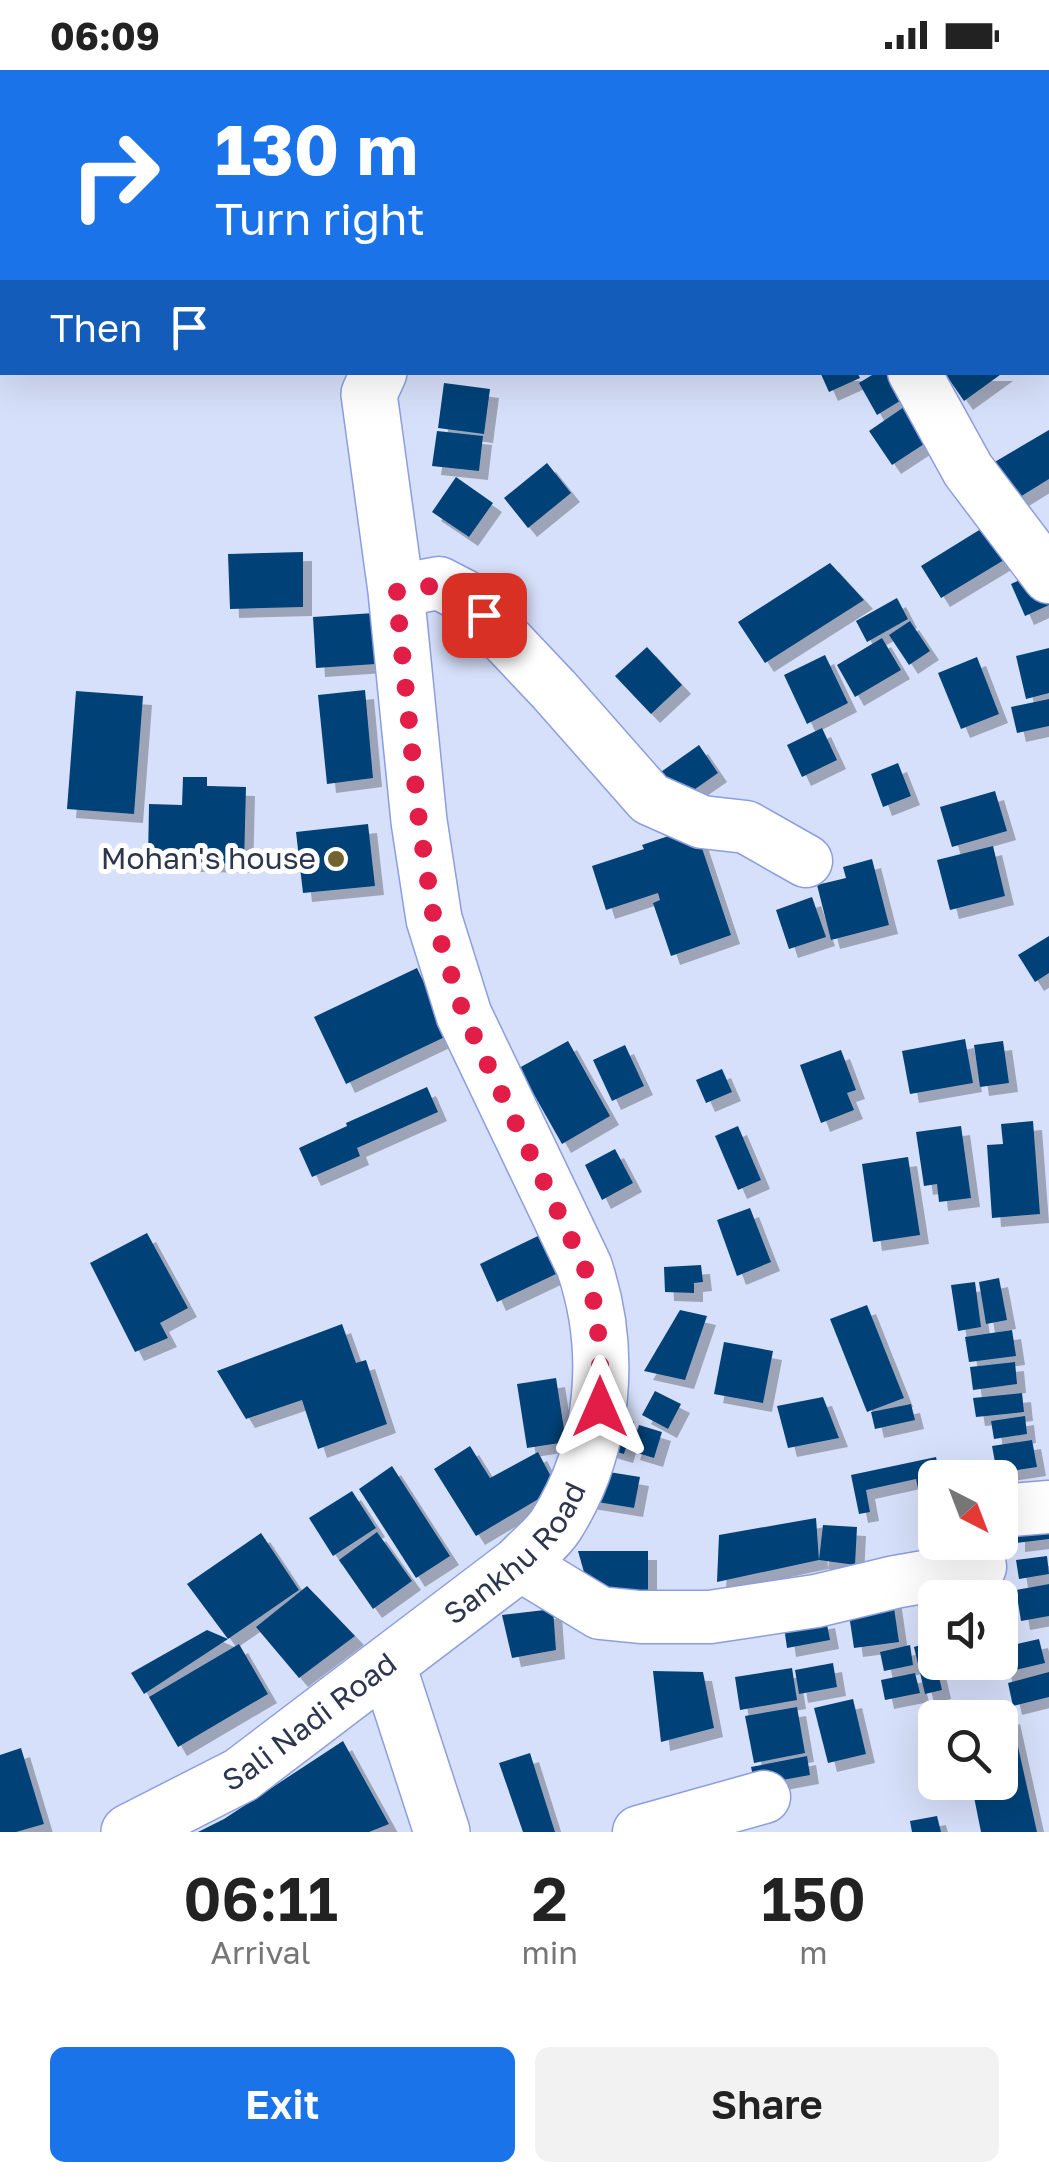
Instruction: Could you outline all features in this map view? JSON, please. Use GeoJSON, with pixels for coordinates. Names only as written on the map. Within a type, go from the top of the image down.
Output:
{"type":"FeatureCollection","features":[{"type":"Feature","properties":{"kind":"main road","name":"Sankhu Road"},"geometry":{"type":"LineString","coordinates":[[378,375],[369,394],[434,920],[464,1015],[584,1266],[594,1295],[601,1347],[600,1407],[580,1480],[554,1528],[519,1564],[388,1666]]}},
{"type":"Feature","properties":{"kind":"main road","name":"Sali Nadi Road"},"geometry":{"type":"LineString","coordinates":[[129,1832],[241,1775],[388,1666],[442,1832]]}},
{"type":"Feature","properties":{"kind":"street"},"geometry":{"type":"LineString","coordinates":[[916,375],[968,470],[1049,577]]}},
{"type":"Feature","properties":{"kind":"street"},"geometry":{"type":"LineString","coordinates":[[396,592],[439,584],[466,597],[650,799],[702,822],[746,827],[806,861]]}},
{"type":"Feature","properties":{"kind":"street"},"geometry":{"type":"LineString","coordinates":[[1018,1509],[1049,1506]]}},
{"type":"Feature","properties":{"kind":"street"},"geometry":{"type":"LineString","coordinates":[[519,1564],[600,1614],[710,1617],[816,1602],[894,1582],[980,1567],[979,1560]]}},
{"type":"Feature","properties":{"kind":"street"},"geometry":{"type":"LineString","coordinates":[[639,1832],[764,1797]]}},
{"type":"Feature","properties":{"kind":"building"},"geometry":{"type":"Polygon","coordinates":[[[821,375],[858,375],[860,378],[829,392],[821,375]]]}},
{"type":"Feature","properties":{"kind":"building"},"geometry":{"type":"Polygon","coordinates":[[[872,375],[904,375],[913,393],[877,415],[859,383],[872,375]]]}},
{"type":"Feature","properties":{"kind":"building"},"geometry":{"type":"Polygon","coordinates":[[[946,375],[1000,375],[964,401],[946,375]]]}},
{"type":"Feature","properties":{"kind":"building"},"geometry":{"type":"Polygon","coordinates":[[[444,383],[490,389],[484,434],[438,428],[444,383]]]}},
{"type":"Feature","properties":{"kind":"building"},"geometry":{"type":"Polygon","coordinates":[[[920,396],[944,431],[892,465],[869,431],[920,396]]]}},
{"type":"Feature","properties":{"kind":"building"},"geometry":{"type":"Polygon","coordinates":[[[1049,430],[1049,479],[1015,500],[993,463],[1049,430]]]}},
{"type":"Feature","properties":{"kind":"building"},"geometry":{"type":"Polygon","coordinates":[[[437,431],[483,436],[479,471],[432,466],[437,431]]]}},
{"type":"Feature","properties":{"kind":"building"},"geometry":{"type":"Polygon","coordinates":[[[547,463],[571,493],[528,528],[504,498],[547,463]]]}},
{"type":"Feature","properties":{"kind":"building"},"geometry":{"type":"Polygon","coordinates":[[[456,477],[493,503],[469,537],[432,512],[456,477]]]}},
{"type":"Feature","properties":{"kind":"building"},"geometry":{"type":"Polygon","coordinates":[[[989,524],[1009,557],[941,598],[921,566],[989,524]]]}},
{"type":"Feature","properties":{"kind":"building"},"geometry":{"type":"Polygon","coordinates":[[[303,552],[303,607],[230,609],[228,554],[303,552]]]}},
{"type":"Feature","properties":{"kind":"building"},"geometry":{"type":"Polygon","coordinates":[[[830,563],[864,600],[765,663],[738,622],[830,563]]]}},
{"type":"Feature","properties":{"kind":"building"},"geometry":{"type":"Polygon","coordinates":[[[1037,572],[1049,605],[1025,616],[1011,584],[1037,572]]]}},
{"type":"Feature","properties":{"kind":"building"},"geometry":{"type":"Polygon","coordinates":[[[897,598],[908,619],[867,642],[856,621],[897,598]]]}},
{"type":"Feature","properties":{"kind":"building"},"geometry":{"type":"Polygon","coordinates":[[[374,613],[376,664],[316,668],[313,617],[374,613]]]}},
{"type":"Feature","properties":{"kind":"building"},"geometry":{"type":"Polygon","coordinates":[[[910,621],[930,651],[909,665],[889,635],[910,621]]]}},
{"type":"Feature","properties":{"kind":"building"},"geometry":{"type":"Polygon","coordinates":[[[882,638],[901,670],[855,697],[837,665],[882,638]]]}},
{"type":"Feature","properties":{"kind":"building"},"geometry":{"type":"Polygon","coordinates":[[[647,647],[682,685],[651,714],[615,676],[647,647]]]}},
{"type":"Feature","properties":{"kind":"building"},"geometry":{"type":"Polygon","coordinates":[[[1049,648],[1049,693],[1026,699],[1016,656],[1049,648]]]}},
{"type":"Feature","properties":{"kind":"building"},"geometry":{"type":"Polygon","coordinates":[[[825,655],[848,703],[807,724],[784,675],[825,655]]]}},
{"type":"Feature","properties":{"kind":"building"},"geometry":{"type":"Polygon","coordinates":[[[977,657],[999,714],[961,729],[938,673],[977,657]]]}},
{"type":"Feature","properties":{"kind":"building"},"geometry":{"type":"Polygon","coordinates":[[[365,690],[373,778],[327,784],[318,695],[365,690]]]}},
{"type":"Feature","properties":{"kind":"building"},"geometry":{"type":"Polygon","coordinates":[[[76,691],[143,696],[134,814],[67,809],[76,691]]]}},
{"type":"Feature","properties":{"kind":"building"},"geometry":{"type":"Polygon","coordinates":[[[1049,699],[1049,726],[1017,733],[1011,707],[1049,699]]]}},
{"type":"Feature","properties":{"kind":"building"},"geometry":{"type":"Polygon","coordinates":[[[822,728],[837,760],[802,777],[787,745],[822,728]]]}},
{"type":"Feature","properties":{"kind":"building"},"geometry":{"type":"Polygon","coordinates":[[[699,745],[718,773],[678,801],[658,774],[699,745]]]}},
{"type":"Feature","properties":{"kind":"building"},"geometry":{"type":"Polygon","coordinates":[[[898,763],[911,796],[883,807],[871,774],[898,763]]]}},
{"type":"Feature","properties":{"kind":"building"},"geometry":{"type":"Polygon","coordinates":[[[183,777],[207,777],[207,786],[246,787],[244,864],[148,862],[149,804],[182,805],[183,777]]]}},
{"type":"Feature","properties":{"kind":"building"},"geometry":{"type":"Polygon","coordinates":[[[995,791],[1007,831],[952,847],[940,807],[995,791]]]}},
{"type":"Feature","properties":{"kind":"building","name":"Mohan's house"},"geometry":{"type":"Polygon","coordinates":[[[368,824],[375,886],[303,893],[296,832],[368,824]]]}},
{"type":"Feature","properties":{"kind":"building"},"geometry":{"type":"Polygon","coordinates":[[[695,827],[731,935],[671,956],[653,903],[660,900],[658,893],[606,910],[592,866],[695,827]]]}},
{"type":"Feature","properties":{"kind":"building"},"geometry":{"type":"Polygon","coordinates":[[[993,846],[1005,896],[950,910],[937,860],[993,846]]]}},
{"type":"Feature","properties":{"kind":"building"},"geometry":{"type":"Polygon","coordinates":[[[872,859],[889,925],[831,940],[817,885],[846,878],[843,867],[872,859]]]}},
{"type":"Feature","properties":{"kind":"building"},"geometry":{"type":"Polygon","coordinates":[[[812,897],[826,937],[789,949],[776,910],[812,897]]]}},
{"type":"Feature","properties":{"kind":"building"},"geometry":{"type":"Polygon","coordinates":[[[1049,936],[1049,973],[1035,982],[1018,955],[1049,936]]]}},
{"type":"Feature","properties":{"kind":"building"},"geometry":{"type":"Polygon","coordinates":[[[417,968],[449,1035],[346,1084],[314,1017],[417,968]]]}},
{"type":"Feature","properties":{"kind":"building"},"geometry":{"type":"Polygon","coordinates":[[[965,1039],[973,1083],[910,1094],[902,1051],[965,1039]]]}},
{"type":"Feature","properties":{"kind":"building"},"geometry":{"type":"Polygon","coordinates":[[[568,1041],[610,1116],[562,1144],[519,1068],[568,1041]]]}},
{"type":"Feature","properties":{"kind":"building"},"geometry":{"type":"Polygon","coordinates":[[[1003,1041],[1009,1083],[980,1087],[974,1045],[1003,1041]]]}},
{"type":"Feature","properties":{"kind":"building"},"geometry":{"type":"Polygon","coordinates":[[[625,1045],[644,1086],[612,1101],[593,1060],[625,1045]]]}},
{"type":"Feature","properties":{"kind":"building"},"geometry":{"type":"Polygon","coordinates":[[[841,1050],[856,1090],[847,1093],[854,1110],[821,1123],[800,1065],[841,1050]]]}},
{"type":"Feature","properties":{"kind":"building"},"geometry":{"type":"Polygon","coordinates":[[[722,1069],[732,1092],[706,1103],[696,1080],[722,1069]]]}},
{"type":"Feature","properties":{"kind":"building"},"geometry":{"type":"Polygon","coordinates":[[[427,1087],[438,1112],[357,1148],[360,1156],[312,1177],[299,1148],[427,1087]]]}},
{"type":"Feature","properties":{"kind":"building"},"geometry":{"type":"Polygon","coordinates":[[[1033,1121],[1040,1214],[992,1218],[987,1145],[1003,1144],[1001,1124],[1033,1121]]]}},
{"type":"Feature","properties":{"kind":"building"},"geometry":{"type":"Polygon","coordinates":[[[738,1126],[761,1180],[738,1190],[715,1136],[738,1126]]]}},
{"type":"Feature","properties":{"kind":"building"},"geometry":{"type":"Polygon","coordinates":[[[961,1126],[971,1198],[939,1202],[937,1184],[924,1186],[916,1132],[961,1126]]]}},
{"type":"Feature","properties":{"kind":"building"},"geometry":{"type":"Polygon","coordinates":[[[615,1149],[633,1183],[602,1200],[585,1165],[615,1149]]]}},
{"type":"Feature","properties":{"kind":"building"},"geometry":{"type":"Polygon","coordinates":[[[908,1157],[920,1235],[873,1242],[862,1164],[908,1157]]]}},
{"type":"Feature","properties":{"kind":"building"},"geometry":{"type":"Polygon","coordinates":[[[750,1208],[771,1262],[737,1276],[717,1220],[750,1208]]]}},
{"type":"Feature","properties":{"kind":"building"},"geometry":{"type":"Polygon","coordinates":[[[147,1233],[188,1308],[160,1323],[168,1338],[135,1352],[90,1263],[147,1233]]]}},
{"type":"Feature","properties":{"kind":"building"},"geometry":{"type":"Polygon","coordinates":[[[538,1236],[556,1274],[497,1302],[480,1264],[538,1236]]]}},
{"type":"Feature","properties":{"kind":"building"},"geometry":{"type":"Polygon","coordinates":[[[701,1265],[703,1282],[694,1283],[694,1293],[665,1292],[664,1267],[701,1265]]]}},
{"type":"Feature","properties":{"kind":"building"},"geometry":{"type":"Polygon","coordinates":[[[999,1278],[1007,1320],[986,1324],[979,1282],[999,1278]]]}},
{"type":"Feature","properties":{"kind":"building"},"geometry":{"type":"Polygon","coordinates":[[[975,1282],[981,1327],[958,1331],[951,1285],[975,1282]]]}},
{"type":"Feature","properties":{"kind":"building"},"geometry":{"type":"Polygon","coordinates":[[[867,1305],[904,1398],[867,1412],[830,1319],[867,1305]]]}},
{"type":"Feature","properties":{"kind":"building"},"geometry":{"type":"Polygon","coordinates":[[[680,1310],[707,1316],[685,1380],[644,1371],[680,1310]]]}},
{"type":"Feature","properties":{"kind":"building"},"geometry":{"type":"Polygon","coordinates":[[[342,1324],[356,1363],[366,1360],[387,1424],[318,1449],[302,1400],[246,1419],[217,1371],[342,1324]]]}},
{"type":"Feature","properties":{"kind":"building"},"geometry":{"type":"Polygon","coordinates":[[[1012,1330],[1016,1356],[969,1362],[965,1337],[1012,1330]]]}},
{"type":"Feature","properties":{"kind":"building"},"geometry":{"type":"Polygon","coordinates":[[[724,1342],[773,1351],[763,1403],[714,1394],[724,1342]]]}},
{"type":"Feature","properties":{"kind":"building"},"geometry":{"type":"Polygon","coordinates":[[[1015,1362],[1017,1384],[973,1390],[970,1367],[1015,1362]]]}},
{"type":"Feature","properties":{"kind":"building"},"geometry":{"type":"Polygon","coordinates":[[[556,1378],[566,1442],[527,1448],[517,1384],[556,1378]]]}},
{"type":"Feature","properties":{"kind":"building"},"geometry":{"type":"Polygon","coordinates":[[[655,1391],[681,1404],[668,1429],[642,1415],[655,1391]]]}},
{"type":"Feature","properties":{"kind":"building"},"geometry":{"type":"Polygon","coordinates":[[[1022,1393],[1024,1412],[976,1417],[973,1398],[1022,1393]]]}},
{"type":"Feature","properties":{"kind":"building"},"geometry":{"type":"Polygon","coordinates":[[[823,1397],[839,1438],[788,1448],[777,1406],[823,1397]]]}},
{"type":"Feature","properties":{"kind":"building"},"geometry":{"type":"Polygon","coordinates":[[[911,1404],[915,1420],[875,1429],[871,1412],[911,1404]]]}},
{"type":"Feature","properties":{"kind":"building"},"geometry":{"type":"Polygon","coordinates":[[[618,1416],[634,1422],[624,1454],[607,1449],[618,1416]]]}},
{"type":"Feature","properties":{"kind":"building"},"geometry":{"type":"Polygon","coordinates":[[[1025,1416],[1027,1434],[994,1439],[991,1421],[1025,1416]]]}},
{"type":"Feature","properties":{"kind":"building"},"geometry":{"type":"Polygon","coordinates":[[[639,1425],[662,1432],[654,1458],[631,1451],[639,1425]]]}},
{"type":"Feature","properties":{"kind":"building"},"geometry":{"type":"Polygon","coordinates":[[[1032,1440],[1037,1467],[1018,1470],[1018,1460],[995,1460],[992,1446],[1032,1440]]]}},
{"type":"Feature","properties":{"kind":"building"},"geometry":{"type":"Polygon","coordinates":[[[470,1446],[490,1478],[538,1452],[557,1488],[476,1536],[434,1469],[470,1446]]]}},
{"type":"Feature","properties":{"kind":"building"},"geometry":{"type":"Polygon","coordinates":[[[918,1461],[918,1488],[916,1479],[866,1490],[870,1512],[859,1514],[851,1475],[918,1461]]]}},
{"type":"Feature","properties":{"kind":"building"},"geometry":{"type":"Polygon","coordinates":[[[392,1466],[450,1556],[416,1578],[359,1489],[392,1466]]]}},
{"type":"Feature","properties":{"kind":"building"},"geometry":{"type":"Polygon","coordinates":[[[590,1469],[640,1477],[634,1508],[585,1500],[590,1469]]]}},
{"type":"Feature","properties":{"kind":"building"},"geometry":{"type":"Polygon","coordinates":[[[352,1491],[376,1528],[333,1556],[309,1518],[352,1491]]]}},
{"type":"Feature","properties":{"kind":"building"},"geometry":{"type":"Polygon","coordinates":[[[1049,1512],[1049,1539],[1018,1543],[1018,1518],[1049,1512]]]}},
{"type":"Feature","properties":{"kind":"building"},"geometry":{"type":"Polygon","coordinates":[[[816,1518],[819,1560],[717,1582],[719,1535],[816,1518]]]}},
{"type":"Feature","properties":{"kind":"building"},"geometry":{"type":"Polygon","coordinates":[[[823,1525],[857,1527],[855,1565],[819,1560],[823,1525]]]}},
{"type":"Feature","properties":{"kind":"building"},"geometry":{"type":"Polygon","coordinates":[[[377,1532],[412,1581],[373,1609],[339,1560],[377,1532]]]}},
{"type":"Feature","properties":{"kind":"building"},"geometry":{"type":"Polygon","coordinates":[[[261,1533],[299,1590],[228,1639],[187,1584],[261,1533]]]}},
{"type":"Feature","properties":{"kind":"building"},"geometry":{"type":"Polygon","coordinates":[[[578,1551],[648,1551],[648,1592],[590,1593],[578,1551]]]}},
{"type":"Feature","properties":{"kind":"building"},"geometry":{"type":"Polygon","coordinates":[[[1047,1556],[1049,1574],[1019,1579],[1018,1560],[1047,1556]]]}},
{"type":"Feature","properties":{"kind":"building"},"geometry":{"type":"Polygon","coordinates":[[[1049,1584],[1049,1616],[1021,1621],[1018,1590],[1049,1584]]]}},
{"type":"Feature","properties":{"kind":"building"},"geometry":{"type":"Polygon","coordinates":[[[307,1586],[355,1636],[299,1678],[256,1627],[307,1586]]]}},
{"type":"Feature","properties":{"kind":"building"},"geometry":{"type":"Polygon","coordinates":[[[892,1594],[899,1642],[854,1648],[847,1601],[892,1594]]]}},
{"type":"Feature","properties":{"kind":"building"},"geometry":{"type":"Polygon","coordinates":[[[553,1609],[556,1650],[512,1658],[502,1615],[553,1609]]]}},
{"type":"Feature","properties":{"kind":"building"},"geometry":{"type":"Polygon","coordinates":[[[826,1619],[830,1640],[787,1648],[784,1627],[826,1619]]]}},
{"type":"Feature","properties":{"kind":"building"},"geometry":{"type":"Polygon","coordinates":[[[207,1630],[228,1639],[144,1694],[131,1673],[207,1630]]]}},
{"type":"Feature","properties":{"kind":"building"},"geometry":{"type":"Polygon","coordinates":[[[1039,1639],[1045,1663],[1018,1669],[1018,1644],[1039,1639]]]}},
{"type":"Feature","properties":{"kind":"building"},"geometry":{"type":"Polygon","coordinates":[[[239,1644],[268,1694],[178,1747],[149,1697],[239,1644]]]}},
{"type":"Feature","properties":{"kind":"building"},"geometry":{"type":"Polygon","coordinates":[[[910,1645],[913,1665],[884,1671],[880,1652],[910,1645]]]}},
{"type":"Feature","properties":{"kind":"building"},"geometry":{"type":"Polygon","coordinates":[[[833,1663],[837,1687],[799,1694],[795,1670],[833,1663]]]}},
{"type":"Feature","properties":{"kind":"building"},"geometry":{"type":"Polygon","coordinates":[[[792,1668],[797,1700],[740,1710],[735,1677],[792,1668]]]}},
{"type":"Feature","properties":{"kind":"building"},"geometry":{"type":"Polygon","coordinates":[[[653,1671],[703,1672],[714,1728],[661,1742],[653,1671]]]}},
{"type":"Feature","properties":{"kind":"building"},"geometry":{"type":"Polygon","coordinates":[[[1049,1672],[1049,1697],[1018,1705],[1018,1700],[1012,1700],[1008,1683],[1049,1672]]]}},
{"type":"Feature","properties":{"kind":"building"},"geometry":{"type":"Polygon","coordinates":[[[915,1673],[920,1693],[885,1700],[881,1680],[915,1673]]]}},
{"type":"Feature","properties":{"kind":"building"},"geometry":{"type":"Polygon","coordinates":[[[922,1680],[940,1680],[942,1690],[925,1694],[922,1680]]]}},
{"type":"Feature","properties":{"kind":"building"},"geometry":{"type":"Polygon","coordinates":[[[853,1699],[866,1754],[828,1763],[814,1708],[853,1699]]]}},
{"type":"Feature","properties":{"kind":"building"},"geometry":{"type":"Polygon","coordinates":[[[797,1707],[805,1753],[754,1763],[745,1716],[797,1707]]]}},
{"type":"Feature","properties":{"kind":"building"},"geometry":{"type":"Polygon","coordinates":[[[343,1741],[389,1824],[369,1832],[198,1832],[224,1819],[343,1741]]]}},
{"type":"Feature","properties":{"kind":"building"},"geometry":{"type":"Polygon","coordinates":[[[1018,1746],[1037,1832],[981,1832],[975,1800],[1018,1800],[1018,1746]]]}},
{"type":"Feature","properties":{"kind":"building"},"geometry":{"type":"Polygon","coordinates":[[[21,1748],[44,1824],[0,1832],[0,1755],[21,1748]]]}},
{"type":"Feature","properties":{"kind":"building"},"geometry":{"type":"Polygon","coordinates":[[[530,1753],[555,1832],[523,1832],[499,1763],[530,1753]]]}},
{"type":"Feature","properties":{"kind":"building"},"geometry":{"type":"Polygon","coordinates":[[[807,1756],[810,1775],[755,1785],[751,1767],[807,1756]]]}},
{"type":"Feature","properties":{"kind":"building"},"geometry":{"type":"Polygon","coordinates":[[[937,1816],[941,1832],[912,1832],[910,1821],[937,1816]]]}},
{"type":"Feature","properties":{"kind":"place","name":"Mohan's house"},"geometry":{"type":"Point","coordinates":[336,859]}},
{"type":"Feature","properties":{"kind":"route"},"geometry":{"type":"LineString","coordinates":[[484,615],[466,597],[439,584],[396,592],[419,821],[434,920],[464,1015],[584,1266],[594,1295],[601,1347],[600,1407]]}}]}
